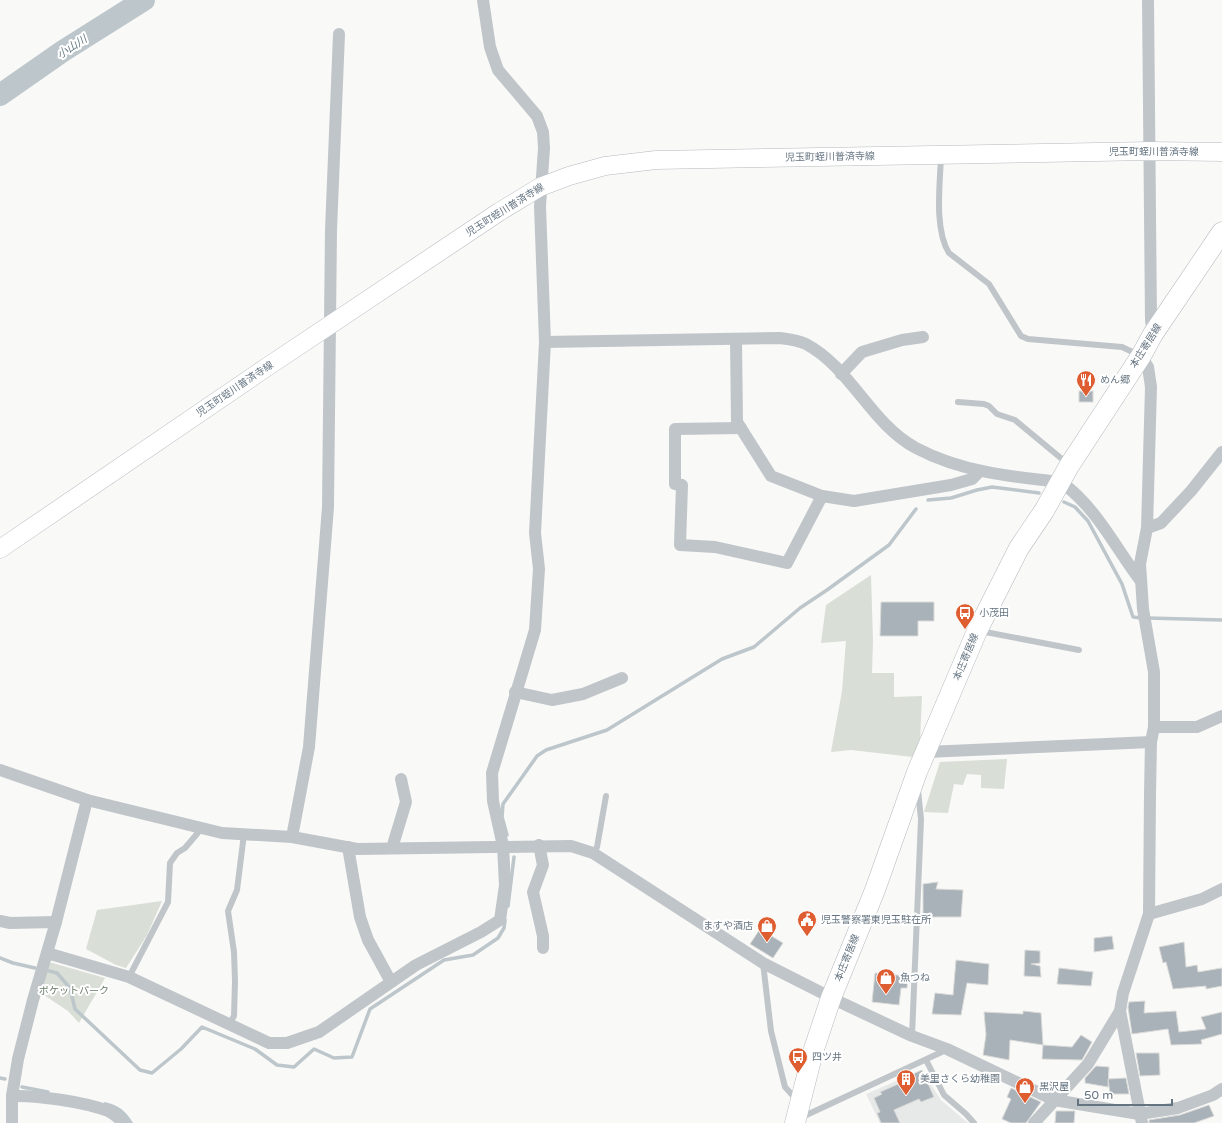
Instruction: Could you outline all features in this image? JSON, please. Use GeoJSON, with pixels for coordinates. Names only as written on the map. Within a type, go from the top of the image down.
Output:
{"type":"FeatureCollection","features":[{"type":"Feature","properties":{"kind":"main road","name":"児玉町蛭川普済寺線"},"geometry":{"type":"LineString","coordinates":[[0,549],[499,212],[540,187],[569,176],[605,166],[627,162],[748,158],[1150,151],[1222,152]]}},
{"type":"Feature","properties":{"kind":"main road","name":"本庄寄居線"},"geometry":{"type":"LineString","coordinates":[[796,1115],[813,1052],[831,998],[875,890],[917,772],[977,631],[1019,548],[1141,356],[1153,334],[1222,232]]}},
{"type":"Feature","properties":{"kind":"street"},"geometry":{"type":"LineString","coordinates":[[47,953],[129,977],[269,1042],[288,1043],[319,1032],[416,964],[481,932],[500,920],[505,886],[503,846],[493,801],[492,773],[534,630],[539,569],[534,533],[545,342],[540,187],[544,148],[543,132],[537,116],[498,70],[490,46],[483,0]]}},
{"type":"Feature","properties":{"kind":"street"},"geometry":{"type":"LineString","coordinates":[[1148,0],[1151,320],[1153,334]]}},
{"type":"Feature","properties":{"kind":"street"},"geometry":{"type":"LineString","coordinates":[[292,837],[309,747],[328,507],[331,222],[339,34]]}},
{"type":"Feature","properties":{"kind":"street"},"geometry":{"type":"LineString","coordinates":[[842,374],[862,352],[902,340],[922,337]]}},
{"type":"Feature","properties":{"kind":"street"},"geometry":{"type":"LineString","coordinates":[[545,342],[780,338],[806,344],[832,363],[896,434],[911,445],[946,461],[980,472],[1065,474],[1140,580]]}},
{"type":"Feature","properties":{"kind":"street"},"geometry":{"type":"LineString","coordinates":[[736,339],[737,422],[772,476],[822,496],[854,501],[951,485],[972,479],[980,472]]}},
{"type":"Feature","properties":{"kind":"street"},"geometry":{"type":"LineString","coordinates":[[1140,1118],[1120,1011],[1123,993],[1148,914],[1151,742],[1154,727],[1154,672],[1143,609],[1140,580],[1140,564],[1147,528],[1151,387],[1148,367],[1141,356]]}},
{"type":"Feature","properties":{"kind":"street"},"geometry":{"type":"LineString","coordinates":[[741,428],[675,429],[676,484],[682,485],[680,545],[715,547],[787,563],[822,496]]}},
{"type":"Feature","properties":{"kind":"street"},"geometry":{"type":"LineString","coordinates":[[1147,528],[1161,523],[1191,491],[1222,452]]}},
{"type":"Feature","properties":{"kind":"street"},"geometry":{"type":"LineString","coordinates":[[515,692],[552,700],[583,694],[622,678]]}},
{"type":"Feature","properties":{"kind":"street"},"geometry":{"type":"LineString","coordinates":[[1154,727],[1197,727],[1222,716]]}},
{"type":"Feature","properties":{"kind":"street"},"geometry":{"type":"LineString","coordinates":[[926,752],[1151,742]]}},
{"type":"Feature","properties":{"kind":"street"},"geometry":{"type":"LineString","coordinates":[[0,770],[87,800],[222,833],[292,837],[348,847],[571,846],[593,853],[763,963],[831,998],[912,1036],[947,1049],[1054,1100],[1140,1118],[1178,1108],[1213,1095],[1222,1089]]}},
{"type":"Feature","properties":{"kind":"street"},"geometry":{"type":"LineString","coordinates":[[392,848],[406,802],[401,779]]}},
{"type":"Feature","properties":{"kind":"street"},"geometry":{"type":"LineString","coordinates":[[12,1123],[12,1096],[18,1058],[56,922],[87,800]]}},
{"type":"Feature","properties":{"kind":"street"},"geometry":{"type":"LineString","coordinates":[[539,845],[543,865],[533,892],[543,936],[543,948]]}},
{"type":"Feature","properties":{"kind":"street"},"geometry":{"type":"LineString","coordinates":[[348,847],[360,917],[368,940],[391,982]]}},
{"type":"Feature","properties":{"kind":"street"},"geometry":{"type":"LineString","coordinates":[[1148,914],[1202,899],[1222,889]]}},
{"type":"Feature","properties":{"kind":"street"},"geometry":{"type":"LineString","coordinates":[[0,922],[56,922]]}},
{"type":"Feature","properties":{"kind":"street"},"geometry":{"type":"LineString","coordinates":[[1034,1123],[1088,1064],[1120,1011]]}},
{"type":"Feature","properties":{"kind":"street"},"geometry":{"type":"LineString","coordinates":[[12,1096],[30,1095],[95,1108],[109,1112],[123,1123]]}},
{"type":"Feature","properties":{"kind":"lane"},"geometry":{"type":"LineString","coordinates":[[942,155],[941,221],[946,248],[949,253],[989,284],[1021,336],[1028,339],[1122,347],[1141,356]]}},
{"type":"Feature","properties":{"kind":"lane"},"geometry":{"type":"LineString","coordinates":[[958,402],[989,406],[997,414],[1015,420],[1065,474]]}},
{"type":"Feature","properties":{"kind":"lane"},"geometry":{"type":"LineString","coordinates":[[977,631],[1079,650]]}},
{"type":"Feature","properties":{"kind":"lane"},"geometry":{"type":"LineString","coordinates":[[912,1036],[921,819],[917,772]]}},
{"type":"Feature","properties":{"kind":"lane"},"geometry":{"type":"LineString","coordinates":[[593,853],[597,847],[606,796]]}},
{"type":"Feature","properties":{"kind":"lane"},"geometry":{"type":"LineString","coordinates":[[129,977],[168,902],[170,863],[202,828]]}},
{"type":"Feature","properties":{"kind":"lane"},"geometry":{"type":"LineString","coordinates":[[230,1023],[234,1016],[235,981],[228,911],[237,890],[242,861],[244,834]]}},
{"type":"Feature","properties":{"kind":"lane"},"geometry":{"type":"LineString","coordinates":[[763,963],[771,1031],[785,1086],[796,1115],[926,1060],[947,1049]]}},
{"type":"Feature","properties":{"kind":"lane"},"geometry":{"type":"LineString","coordinates":[[926,1060],[944,1096],[966,1114],[974,1123]]}},
{"type":"Feature","properties":{"kind":"shaded area"},"geometry":{"type":"Polygon","coordinates":[[[922,1070],[941,1100],[968,1123],[880,1123],[866,1094],[922,1070]]]}},
{"type":"Feature","properties":{"kind":"green space"},"geometry":{"type":"Polygon","coordinates":[[[871,575],[873,641],[872,673],[894,673],[894,697],[922,696],[920,741],[913,757],[851,750],[831,752],[842,691],[846,641],[821,643],[826,605],[871,575]]]}},
{"type":"Feature","properties":{"kind":"green space"},"geometry":{"type":"Polygon","coordinates":[[[1007,759],[1004,789],[981,788],[981,775],[967,774],[963,785],[954,784],[948,813],[924,812],[940,762],[1007,759]]]}},
{"type":"Feature","properties":{"kind":"green space"},"geometry":{"type":"Polygon","coordinates":[[[162,901],[147,935],[126,968],[116,965],[86,949],[97,910],[162,901]]]}},
{"type":"Feature","properties":{"kind":"green space","name":"ポケットパーク"},"geometry":{"type":"Polygon","coordinates":[[[49,962],[105,978],[79,1023],[68,1011],[41,993],[49,962]]]}},
{"type":"Feature","properties":{"kind":"building","name":"めん郷"},"geometry":{"type":"Polygon","coordinates":[[[1079,391],[1093,391],[1093,402],[1079,402],[1079,391]]]}},
{"type":"Feature","properties":{"kind":"building"},"geometry":{"type":"Polygon","coordinates":[[[881,602],[934,602],[934,621],[918,621],[918,636],[880,636],[881,602]]]}},
{"type":"Feature","properties":{"kind":"building"},"geometry":{"type":"Polygon","coordinates":[[[938,882],[936,889],[963,890],[961,917],[923,917],[923,884],[938,882]]]}},
{"type":"Feature","properties":{"kind":"building","name":"ますや酒店"},"geometry":{"type":"Polygon","coordinates":[[[760,929],[783,943],[773,958],[750,944],[760,929]]]}},
{"type":"Feature","properties":{"kind":"building"},"geometry":{"type":"Polygon","coordinates":[[[1112,936],[1114,949],[1094,952],[1094,938],[1112,936]]]}},
{"type":"Feature","properties":{"kind":"building"},"geometry":{"type":"Polygon","coordinates":[[[1184,942],[1186,967],[1197,965],[1198,972],[1222,968],[1222,986],[1206,989],[1206,986],[1173,989],[1166,962],[1163,963],[1159,947],[1184,942]]]}},
{"type":"Feature","properties":{"kind":"building"},"geometry":{"type":"Polygon","coordinates":[[[1025,950],[1040,951],[1040,963],[1031,964],[1040,966],[1041,977],[1024,976],[1025,950]]]}},
{"type":"Feature","properties":{"kind":"building"},"geometry":{"type":"Polygon","coordinates":[[[956,960],[989,964],[988,985],[967,983],[961,1015],[932,1014],[935,993],[953,995],[956,960]]]}},
{"type":"Feature","properties":{"kind":"building"},"geometry":{"type":"Polygon","coordinates":[[[1059,968],[1093,972],[1091,986],[1057,984],[1059,968]]]}},
{"type":"Feature","properties":{"kind":"building","name":"魚つね"},"geometry":{"type":"Polygon","coordinates":[[[875,973],[908,976],[907,988],[901,988],[899,1005],[872,1002],[875,973]]]}},
{"type":"Feature","properties":{"kind":"building"},"geometry":{"type":"Polygon","coordinates":[[[1145,1001],[1144,1013],[1176,1011],[1179,1032],[1206,1029],[1201,1017],[1222,1012],[1222,1034],[1201,1040],[1202,1044],[1171,1045],[1168,1029],[1132,1034],[1128,1007],[1129,1002],[1145,1001]]]}},
{"type":"Feature","properties":{"kind":"building"},"geometry":{"type":"Polygon","coordinates":[[[1023,1011],[1041,1013],[1043,1045],[1010,1040],[1009,1060],[983,1055],[986,1035],[984,1012],[1023,1014],[1023,1011]]]}},
{"type":"Feature","properties":{"kind":"building"},"geometry":{"type":"Polygon","coordinates":[[[1081,1035],[1092,1042],[1082,1060],[1042,1059],[1043,1045],[1072,1047],[1081,1035]]]}},
{"type":"Feature","properties":{"kind":"building"},"geometry":{"type":"Polygon","coordinates":[[[1136,1053],[1159,1053],[1160,1075],[1140,1076],[1136,1053]]]}},
{"type":"Feature","properties":{"kind":"building"},"geometry":{"type":"Polygon","coordinates":[[[1096,1066],[1109,1067],[1108,1087],[1085,1083],[1085,1078],[1096,1066]]]}},
{"type":"Feature","properties":{"kind":"building","name":"美里さくら幼稚園"},"geometry":{"type":"Polygon","coordinates":[[[922,1070],[934,1097],[921,1102],[919,1099],[894,1110],[900,1123],[881,1123],[877,1113],[880,1112],[874,1098],[882,1094],[880,1092],[914,1077],[913,1074],[922,1070]]]}},
{"type":"Feature","properties":{"kind":"building"},"geometry":{"type":"Polygon","coordinates":[[[1126,1078],[1129,1094],[1110,1094],[1108,1079],[1126,1078]]]}},
{"type":"Feature","properties":{"kind":"building","name":"黒沢屋"},"geometry":{"type":"Polygon","coordinates":[[[1011,1088],[1041,1102],[1026,1123],[1011,1123],[1002,1119],[1011,1099],[1007,1097],[1011,1088]]]}},
{"type":"Feature","properties":{"kind":"building"},"geometry":{"type":"Polygon","coordinates":[[[1209,1105],[1214,1116],[1194,1123],[1149,1123],[1149,1120],[1180,1115],[1209,1105]]]}},
{"type":"Feature","properties":{"kind":"building"},"geometry":{"type":"Polygon","coordinates":[[[1056,1111],[1075,1111],[1074,1123],[1055,1123],[1056,1111]]]}},
{"type":"Feature","properties":{"kind":"waterway","name":"小山川"},"geometry":{"type":"LineString","coordinates":[[0,95],[63,51],[144,0]]}},
{"type":"Feature","properties":{"kind":"waterway"},"geometry":{"type":"LineString","coordinates":[[928,500],[951,498],[992,487],[1039,493]]}},
{"type":"Feature","properties":{"kind":"waterway"},"geometry":{"type":"LineString","coordinates":[[1064,502],[1075,507],[1088,521],[1122,584],[1133,617],[1141,618]]}},
{"type":"Feature","properties":{"kind":"waterway"},"geometry":{"type":"LineString","coordinates":[[507,835],[502,817],[503,804],[537,756],[546,750],[607,730],[722,659],[754,647],[800,608],[889,545],[916,509]]}},
{"type":"Feature","properties":{"kind":"waterway"},"geometry":{"type":"LineString","coordinates":[[1148,618],[1222,620]]}},
{"type":"Feature","properties":{"kind":"waterway"},"geometry":{"type":"LineString","coordinates":[[508,906],[514,857]]}},
{"type":"Feature","properties":{"kind":"waterway"},"geometry":{"type":"LineString","coordinates":[[49,971],[57,973],[70,988],[75,1009],[140,1070],[152,1073],[181,1049],[202,1027],[255,1049],[277,1065],[294,1067],[314,1049],[334,1058],[352,1057],[370,1009],[444,960],[473,955],[498,938],[504,928],[505,920]]}},
{"type":"Feature","properties":{"kind":"waterway"},"geometry":{"type":"LineString","coordinates":[[0,958],[13,963],[35,968]]}},
{"type":"Feature","properties":{"kind":"waterway"},"geometry":{"type":"LineString","coordinates":[[0,1078],[5,1079]]}},
{"type":"Feature","properties":{"kind":"waterway"},"geometry":{"type":"LineString","coordinates":[[22,1087],[48,1092]]}},
{"type":"Feature","properties":{"kind":"waterway"},"geometry":{"type":"LineString","coordinates":[[105,1104],[120,1110],[131,1123]]}},
{"type":"Feature","properties":{"kind":"place","name":"めん郷"},"geometry":{"type":"Point","coordinates":[1086,397]}},
{"type":"Feature","properties":{"kind":"place","name":"小茂田"},"geometry":{"type":"Point","coordinates":[965,630]}},
{"type":"Feature","properties":{"kind":"place","name":"児玉警察署東児玉駐在所"},"geometry":{"type":"Point","coordinates":[807,937]}},
{"type":"Feature","properties":{"kind":"place","name":"ますや酒店"},"geometry":{"type":"Point","coordinates":[767,943]}},
{"type":"Feature","properties":{"kind":"place","name":"魚つね"},"geometry":{"type":"Point","coordinates":[886,995]}},
{"type":"Feature","properties":{"kind":"place","name":"四ツ井"},"geometry":{"type":"Point","coordinates":[798,1074]}},
{"type":"Feature","properties":{"kind":"place","name":"美里さくら幼稚園"},"geometry":{"type":"Point","coordinates":[906,1096]}},
{"type":"Feature","properties":{"kind":"place","name":"黒沢屋"},"geometry":{"type":"Point","coordinates":[1025,1104]}}]}
